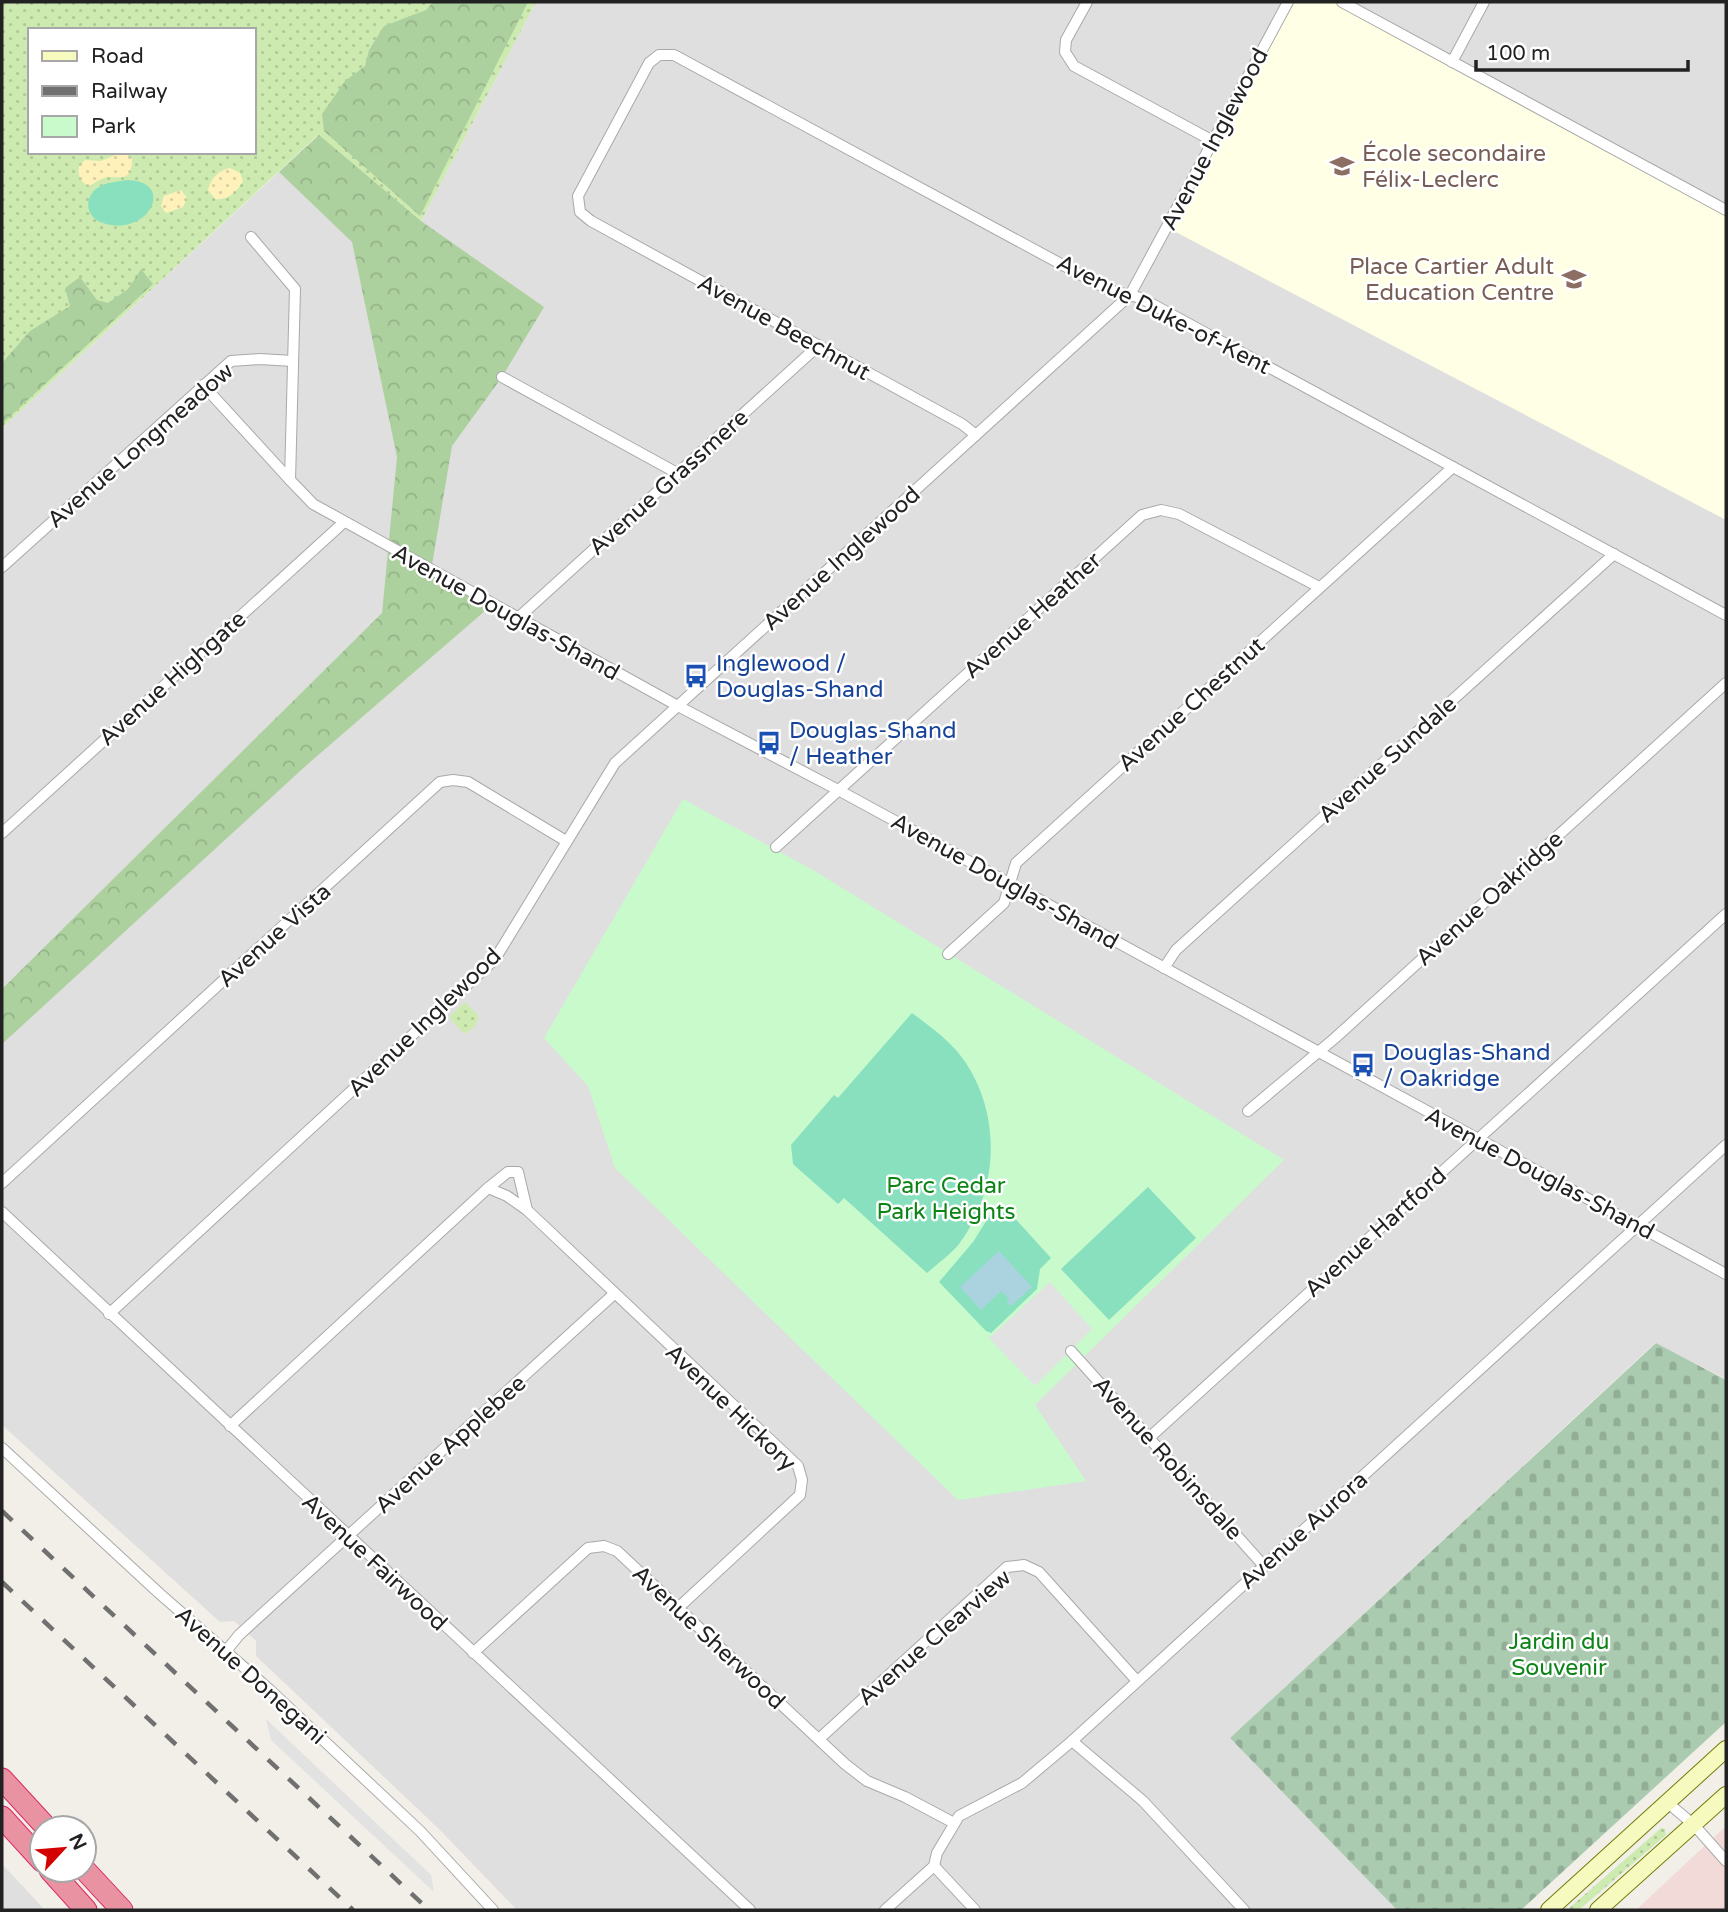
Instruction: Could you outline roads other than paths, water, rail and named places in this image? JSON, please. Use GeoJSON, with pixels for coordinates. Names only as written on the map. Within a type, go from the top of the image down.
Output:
{"type":"FeatureCollection","features":[{"type":"Feature","properties":{"kind":"highway"},"geometry":{"type":"LineString","coordinates":[[2,1779],[34,1814]]}},
{"type":"Feature","properties":{"kind":"highway"},"geometry":{"type":"LineString","coordinates":[[2,1817],[28,1846]]}},
{"type":"Feature","properties":{"kind":"highway"},"geometry":{"type":"LineString","coordinates":[[2,1833],[28,1856]]}},
{"type":"Feature","properties":{"kind":"highway"},"geometry":{"type":"LineString","coordinates":[[60,1884],[71,1893]]}},
{"type":"Feature","properties":{"kind":"highway"},"geometry":{"type":"LineString","coordinates":[[63,1884],[86,1910]]}},
{"type":"Feature","properties":{"kind":"highway"},"geometry":{"type":"LineString","coordinates":[[98,1884],[122,1910]]}},
{"type":"Feature","properties":{"kind":"main road"},"geometry":{"type":"LineString","coordinates":[[1549,1910],[1726,1749]]}},
{"type":"Feature","properties":{"kind":"main road"},"geometry":{"type":"LineString","coordinates":[[1598,1910],[1726,1795]]}},
{"type":"Feature","properties":{"kind":"street"},"geometry":{"type":"LineString","coordinates":[[1087,2],[1066,40],[1065,52],[1074,66],[1213,141]]}},
{"type":"Feature","properties":{"kind":"street","name":"Avenue Inglewood"},"geometry":{"type":"LineString","coordinates":[[109,1314],[495,959],[615,763],[1130,295],[1288,2]]}},
{"type":"Feature","properties":{"kind":"street"},"geometry":{"type":"LineString","coordinates":[[1342,2],[1726,211]]}},
{"type":"Feature","properties":{"kind":"street"},"geometry":{"type":"LineString","coordinates":[[1451,62],[1484,2]]}},
{"type":"Feature","properties":{"kind":"street","name":"Avenue Duke-of-Kent"},"geometry":{"type":"LineString","coordinates":[[591,221],[580,212],[578,196],[649,63],[659,55],[674,55],[1109,290],[1141,298],[1726,615]]}},
{"type":"Feature","properties":{"kind":"street","name":"Avenue Beechnut"},"geometry":{"type":"LineString","coordinates":[[591,221],[962,424],[976,435]]}},
{"type":"Feature","properties":{"kind":"street"},"geometry":{"type":"LineString","coordinates":[[251,237],[295,289],[290,480]]}},
{"type":"Feature","properties":{"kind":"street","name":"Avenue Grassmere"},"geometry":{"type":"LineString","coordinates":[[518,618],[818,346]]}},
{"type":"Feature","properties":{"kind":"street","name":"Avenue Longmeadow"},"geometry":{"type":"LineString","coordinates":[[2,567],[231,361],[293,361]]}},
{"type":"Feature","properties":{"kind":"street"},"geometry":{"type":"LineString","coordinates":[[502,377],[677,473]]}},
{"type":"Feature","properties":{"kind":"street","name":"Avenue Douglas-Shand"},"geometry":{"type":"LineString","coordinates":[[203,385],[313,505],[343,523],[678,706],[840,790],[1726,1274]]}},
{"type":"Feature","properties":{"kind":"street","name":"Avenue Chestnut"},"geometry":{"type":"LineString","coordinates":[[948,954],[1004,903],[1016,863],[1453,467]]}},
{"type":"Feature","properties":{"kind":"street","name":"Avenue Heather"},"geometry":{"type":"LineString","coordinates":[[776,847],[1142,515],[1160,510],[1179,514],[1319,587]]}},
{"type":"Feature","properties":{"kind":"street","name":"Avenue Highgate"},"geometry":{"type":"LineString","coordinates":[[2,833],[343,523]]}},
{"type":"Feature","properties":{"kind":"street","name":"Avenue Sundale"},"geometry":{"type":"LineString","coordinates":[[1164,968],[1176,950],[1614,554]]}},
{"type":"Feature","properties":{"kind":"street","name":"Avenue Oakridge"},"geometry":{"type":"LineString","coordinates":[[1248,1111],[1318,1052],[1726,683]]}},
{"type":"Feature","properties":{"kind":"street","name":"Avenue Vista"},"geometry":{"type":"LineString","coordinates":[[2,1183],[440,782],[468,782],[566,841]]}},
{"type":"Feature","properties":{"kind":"street","name":"Avenue Hartford"},"geometry":{"type":"LineString","coordinates":[[1150,1437],[1726,914]]}},
{"type":"Feature","properties":{"kind":"street","name":"Avenue Aurora"},"geometry":{"type":"LineString","coordinates":[[885,1910],[934,1866],[937,1853],[954,1824],[968,1809],[1022,1783],[1072,1741],[1726,1145]]}},
{"type":"Feature","properties":{"kind":"street"},"geometry":{"type":"LineString","coordinates":[[230,1426],[508,1172],[518,1172],[527,1210]]}},
{"type":"Feature","properties":{"kind":"street","name":"Avenue Hickory"},"geometry":{"type":"LineString","coordinates":[[488,1188],[507,1196],[527,1210],[797,1466],[802,1480],[800,1495],[678,1608]]}},
{"type":"Feature","properties":{"kind":"street","name":"Avenue Fairwood"},"geometry":{"type":"LineString","coordinates":[[2,1212],[750,1910]]}},
{"type":"Feature","properties":{"kind":"street","name":"Avenue Applebee"},"geometry":{"type":"LineString","coordinates":[[226,1651],[239,1635],[614,1294]]}},
{"type":"Feature","properties":{"kind":"street","name":"Avenue Robinsdale"},"geometry":{"type":"LineString","coordinates":[[1070,1351],[1264,1566]]}},
{"type":"Feature","properties":{"kind":"street","name":"Avenue Donegani"},"geometry":{"type":"LineString","coordinates":[[2,1448],[420,1831],[493,1910]]}},
{"type":"Feature","properties":{"kind":"street","name":"Avenue Sherwood"},"geometry":{"type":"LineString","coordinates":[[473,1653],[588,1548],[604,1546],[617,1551],[845,1764],[867,1781],[905,1797],[954,1824]]}},
{"type":"Feature","properties":{"kind":"street","name":"Avenue Clearview"},"geometry":{"type":"LineString","coordinates":[[819,1739],[1007,1567],[1024,1565],[1040,1572],[1137,1681]]}},
{"type":"Feature","properties":{"kind":"street"},"geometry":{"type":"LineString","coordinates":[[1072,1741],[1143,1801],[1244,1910]]}},
{"type":"Feature","properties":{"kind":"street"},"geometry":{"type":"LineString","coordinates":[[1668,1803],[1694,1825],[1726,1861]]}},
{"type":"Feature","properties":{"kind":"street"},"geometry":{"type":"LineString","coordinates":[[934,1866],[975,1910]]}},
{"type":"Feature","properties":{"kind":"water"},"geometry":{"type":"Polygon","coordinates":[[[999,1251],[1032,1287],[1011,1306],[1007,1302],[1009,1299],[1001,1291],[981,1310],[960,1287],[999,1251]]]}},
{"type":"Feature","properties":{"kind":"railway"},"geometry":{"type":"LineString","coordinates":[[2,1511],[429,1910]]}},
{"type":"Feature","properties":{"kind":"railway"},"geometry":{"type":"LineString","coordinates":[[2,1582],[353,1910]]}},
{"type":"Feature","properties":{"kind":"place","name":"École secondaire Félix-Leclerc"},"geometry":{"type":"Point","coordinates":[1342,166]}},
{"type":"Feature","properties":{"kind":"place","name":"Place Cartier Adult Education Centre"},"geometry":{"type":"Point","coordinates":[1574,279]}},
{"type":"Feature","properties":{"kind":"place","name":"Inglewood / Douglas-Shand"},"geometry":{"type":"Point","coordinates":[696,676]}},
{"type":"Feature","properties":{"kind":"place","name":"Douglas-Shand / Heather"},"geometry":{"type":"Point","coordinates":[769,743]}},
{"type":"Feature","properties":{"kind":"place","name":"Douglas-Shand / Oakridge"},"geometry":{"type":"Point","coordinates":[1363,1065]}},
{"type":"Feature","properties":{"kind":"park label","name":"Parc Cedar Park Heights"},"geometry":{"type":"Point","coordinates":[946,1198]}},
{"type":"Feature","properties":{"kind":"park label","name":"Jardin du Souvenir"},"geometry":{"type":"Point","coordinates":[1559,1654]}}]}
